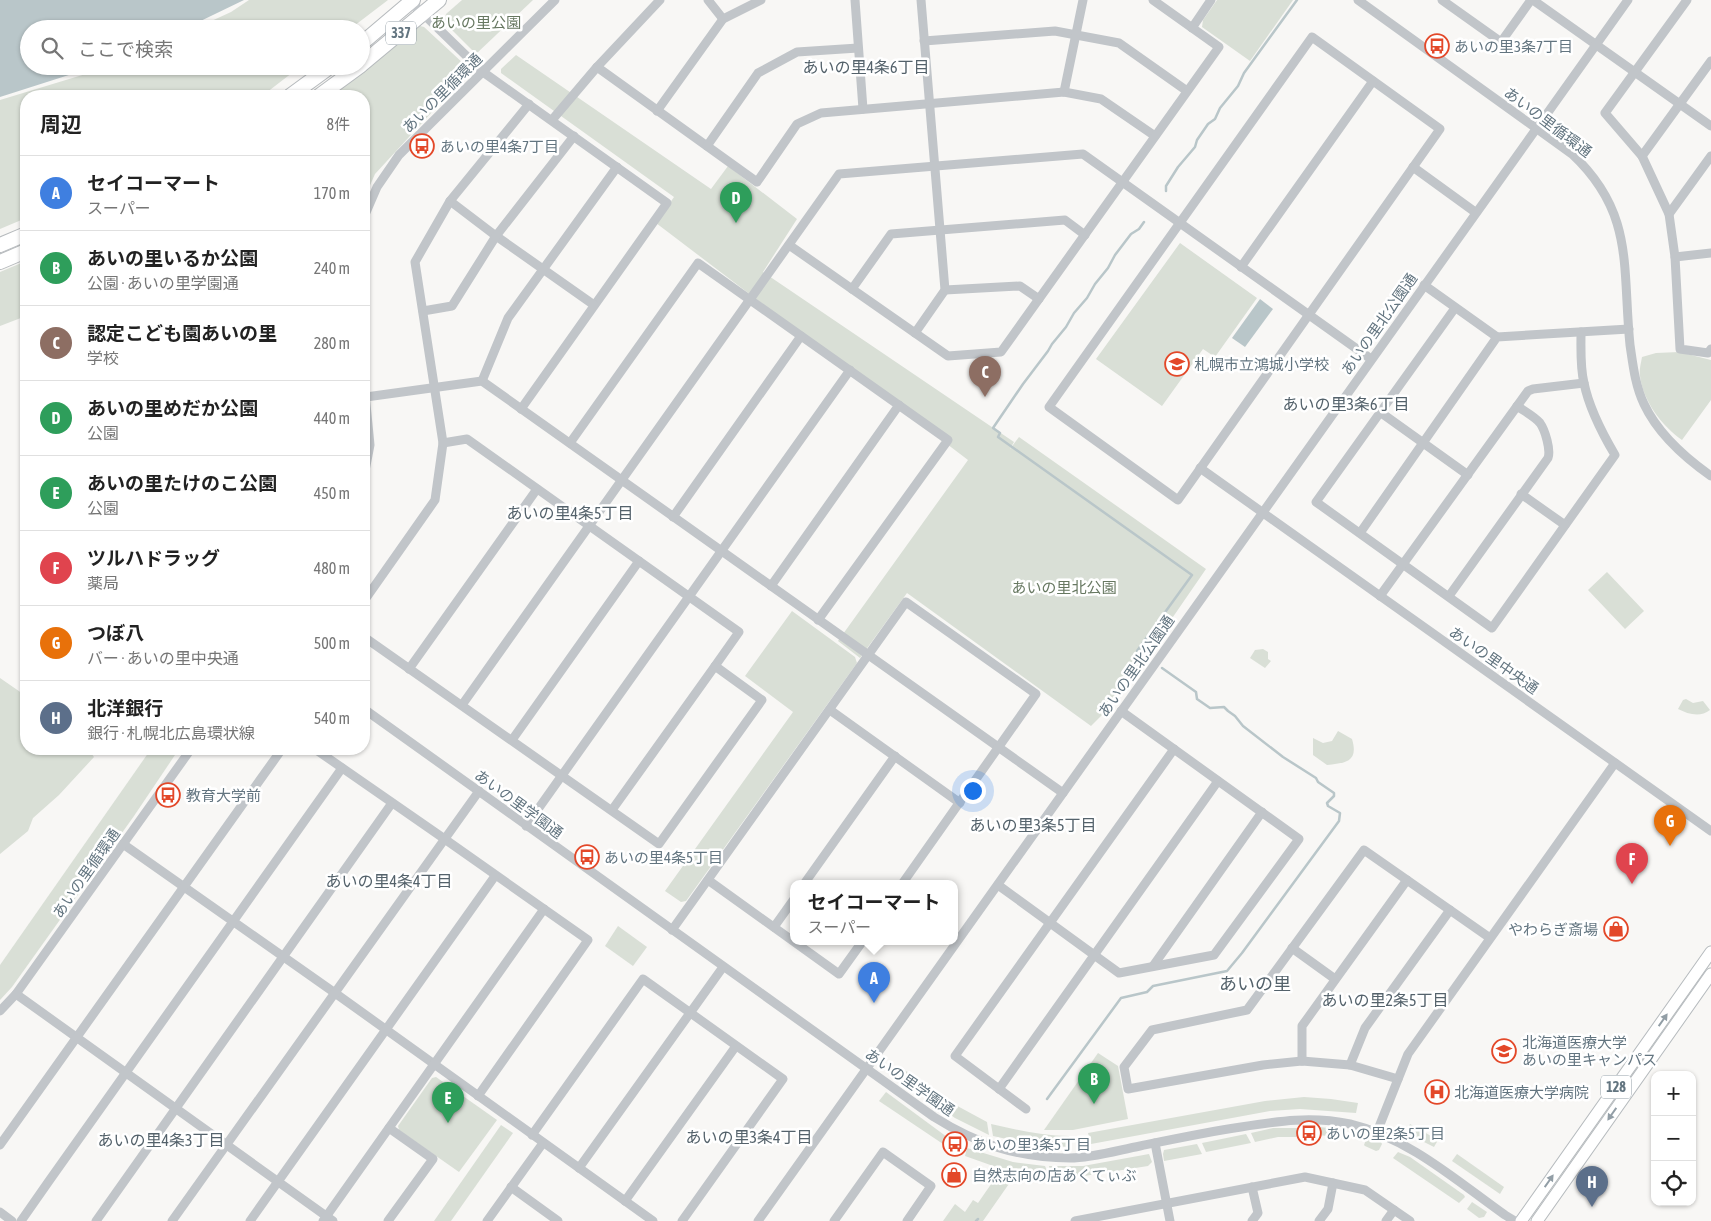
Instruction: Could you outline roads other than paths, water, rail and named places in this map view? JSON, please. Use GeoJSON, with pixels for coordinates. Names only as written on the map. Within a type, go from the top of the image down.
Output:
{"type":"FeatureCollection","features":[{"type":"Feature","properties":{"kind":"highway","name":"337"},"geometry":{"type":"LineString","coordinates":[[370,58],[439,0]]}},
{"type":"Feature","properties":{"kind":"highway","name":"337"},"geometry":{"type":"LineString","coordinates":[[370,36],[412,1]]}},
{"type":"Feature","properties":{"kind":"highway"},"geometry":{"type":"LineString","coordinates":[[298,90],[319,75]]}},
{"type":"Feature","properties":{"kind":"highway","name":"337"},"geometry":{"type":"LineString","coordinates":[[327,90],[348,75]]}},
{"type":"Feature","properties":{"kind":"highway"},"geometry":{"type":"LineString","coordinates":[[0,245],[20,237]]}},
{"type":"Feature","properties":{"kind":"highway"},"geometry":{"type":"LineString","coordinates":[[0,262],[20,254]]}},
{"type":"Feature","properties":{"kind":"main road","name":"128"},"geometry":{"type":"LineString","coordinates":[[1520,1221],[1711,952]]}},
{"type":"Feature","properties":{"kind":"main road","name":"128"},"geometry":{"type":"LineString","coordinates":[[1537,1221],[1711,974]]}},
{"type":"Feature","properties":{"kind":"street","name":"あいの里循環通"},"geometry":{"type":"LineString","coordinates":[[370,203],[377,186],[399,155],[555,0]]}},
{"type":"Feature","properties":{"kind":"street"},"geometry":{"type":"LineString","coordinates":[[552,120],[660,0]]}},
{"type":"Feature","properties":{"kind":"street"},"geometry":{"type":"LineString","coordinates":[[708,0],[723,19]]}},
{"type":"Feature","properties":{"kind":"street"},"geometry":{"type":"LineString","coordinates":[[657,111],[723,19],[761,0]]}},
{"type":"Feature","properties":{"kind":"street"},"geometry":{"type":"LineString","coordinates":[[854,0],[863,109]]}},
{"type":"Feature","properties":{"kind":"street"},"geometry":{"type":"LineString","coordinates":[[914,333],[945,290],[921,0]]}},
{"type":"Feature","properties":{"kind":"street"},"geometry":{"type":"LineString","coordinates":[[1064,92],[1083,0]]}},
{"type":"Feature","properties":{"kind":"street"},"geometry":{"type":"LineString","coordinates":[[789,245],[948,356],[1001,352],[1218,47],[1153,0]]}},
{"type":"Feature","properties":{"kind":"street"},"geometry":{"type":"LineString","coordinates":[[1192,28],[1211,0]]}},
{"type":"Feature","properties":{"kind":"street","name":"あいの里循環通"},"geometry":{"type":"LineString","coordinates":[[1358,0],[1536,127],[1584,165],[1607,197],[1620,230],[1624,251],[1634,375],[1644,404],[1672,444],[1711,476]]}},
{"type":"Feature","properties":{"kind":"street"},"geometry":{"type":"LineString","coordinates":[[1442,0],[1501,42],[1532,0],[1711,126]]}},
{"type":"Feature","properties":{"kind":"street","name":"あいの里北公園通"},"geometry":{"type":"LineString","coordinates":[[958,941],[1475,212],[1628,0]]}},
{"type":"Feature","properties":{"kind":"street"},"geometry":{"type":"LineString","coordinates":[[1686,0],[1605,113],[1642,156],[1669,214],[1675,257],[1680,349],[1708,353],[1711,349]]}},
{"type":"Feature","properties":{"kind":"street"},"geometry":{"type":"LineString","coordinates":[[412,1],[483,72],[667,203],[521,408]]}},
{"type":"Feature","properties":{"kind":"street"},"geometry":{"type":"LineString","coordinates":[[924,41],[1055,31],[1119,43],[1187,91]]}},
{"type":"Feature","properties":{"kind":"street"},"geometry":{"type":"LineString","coordinates":[[1312,37],[1374,81],[1440,129],[1178,500],[1049,407],[1312,37]]}},
{"type":"Feature","properties":{"kind":"street"},"geometry":{"type":"LineString","coordinates":[[707,146],[758,73],[797,52],[858,48]]}},
{"type":"Feature","properties":{"kind":"street"},"geometry":{"type":"LineString","coordinates":[[1642,156],[1711,61]]}},
{"type":"Feature","properties":{"kind":"street"},"geometry":{"type":"LineString","coordinates":[[597,68],[757,182],[797,124],[821,113],[1064,92],[1100,99],[1155,136]]}},
{"type":"Feature","properties":{"kind":"street"},"geometry":{"type":"LineString","coordinates":[[1242,267],[1374,81]]}},
{"type":"Feature","properties":{"kind":"street"},"geometry":{"type":"LineString","coordinates":[[370,591],[434,500],[443,443],[415,262],[450,201],[530,104]]}},
{"type":"Feature","properties":{"kind":"street"},"geometry":{"type":"LineString","coordinates":[[423,312],[452,306],[496,236],[574,136]]}},
{"type":"Feature","properties":{"kind":"street"},"geometry":{"type":"LineString","coordinates":[[462,706],[840,174],[1083,154],[1371,359]]}},
{"type":"Feature","properties":{"kind":"street"},"geometry":{"type":"LineString","coordinates":[[1669,214],[1711,156]]}},
{"type":"Feature","properties":{"kind":"street"},"geometry":{"type":"LineString","coordinates":[[482,381],[508,318],[617,166]]}},
{"type":"Feature","properties":{"kind":"street"},"geometry":{"type":"LineString","coordinates":[[1414,167],[1475,212]]}},
{"type":"Feature","properties":{"kind":"street"},"geometry":{"type":"LineString","coordinates":[[450,201],[594,305]]}},
{"type":"Feature","properties":{"kind":"street"},"geometry":{"type":"LineString","coordinates":[[852,289],[891,234],[1065,220],[1085,235]]}},
{"type":"Feature","properties":{"kind":"street"},"geometry":{"type":"LineString","coordinates":[[1675,257],[1711,253]]}},
{"type":"Feature","properties":{"kind":"street"},"geometry":{"type":"LineString","coordinates":[[570,443],[698,263],[850,370],[948,440],[818,620]]}},
{"type":"Feature","properties":{"kind":"street"},"geometry":{"type":"LineString","coordinates":[[1424,285],[1497,337],[1629,330]]}},
{"type":"Feature","properties":{"kind":"street"},"geometry":{"type":"LineString","coordinates":[[945,290],[1020,286],[1039,299]]}},
{"type":"Feature","properties":{"kind":"street"},"geometry":{"type":"LineString","coordinates":[[1455,308],[1316,502],[1492,628],[1615,455],[1602,434],[1584,383],[1581,366],[1581,332]]}},
{"type":"Feature","properties":{"kind":"street"},"geometry":{"type":"LineString","coordinates":[[673,517],[801,336]]}},
{"type":"Feature","properties":{"kind":"street"},"geometry":{"type":"LineString","coordinates":[[1360,533],[1497,337]]}},
{"type":"Feature","properties":{"kind":"street"},"geometry":{"type":"LineString","coordinates":[[526,826],[850,370]]}},
{"type":"Feature","properties":{"kind":"street"},"geometry":{"type":"LineString","coordinates":[[370,396],[482,381],[1062,794]]}},
{"type":"Feature","properties":{"kind":"street"},"geometry":{"type":"LineString","coordinates":[[1380,596],[1528,391],[1584,383]]}},
{"type":"Feature","properties":{"kind":"street"},"geometry":{"type":"LineString","coordinates":[[771,586],[898,405]]}},
{"type":"Feature","properties":{"kind":"street"},"geometry":{"type":"LineString","coordinates":[[1449,596],[1550,453],[1541,424],[1518,406]]}},
{"type":"Feature","properties":{"kind":"street"},"geometry":{"type":"LineString","coordinates":[[1380,412],[1468,475]]}},
{"type":"Feature","properties":{"kind":"street"},"geometry":{"type":"LineString","coordinates":[[443,443],[467,439],[739,632],[612,810]]}},
{"type":"Feature","properties":{"kind":"street","name":"あいの里中央通"},"geometry":{"type":"LineString","coordinates":[[1200,468],[1711,831]]}},
{"type":"Feature","properties":{"kind":"street"},"geometry":{"type":"LineString","coordinates":[[409,669],[537,489]]}},
{"type":"Feature","properties":{"kind":"street"},"geometry":{"type":"LineString","coordinates":[[1521,494],[1565,525]]}},
{"type":"Feature","properties":{"kind":"street"},"geometry":{"type":"LineString","coordinates":[[512,740],[639,561]]}},
{"type":"Feature","properties":{"kind":"street"},"geometry":{"type":"LineString","coordinates":[[672,930],[906,602],[1036,694],[905,880]]}},
{"type":"Feature","properties":{"kind":"street"},"geometry":{"type":"LineString","coordinates":[[370,641],[659,844],[762,700],[715,666]]}},
{"type":"Feature","properties":{"kind":"street"},"geometry":{"type":"LineString","coordinates":[[830,710],[960,803]]}},
{"type":"Feature","properties":{"kind":"street"},"geometry":{"type":"LineString","coordinates":[[998,885],[1119,972],[1214,955],[1298,839],[1121,711]]}},
{"type":"Feature","properties":{"kind":"street","name":"あいの里学園通"},"geometry":{"type":"LineString","coordinates":[[370,713],[934,1117],[957,1131],[981,1142],[1012,1152],[1041,1157],[1072,1158],[1185,1136],[1286,1120],[1314,1119],[1349,1124],[1377,1132],[1415,1151],[1505,1216],[1516,1221]]}},
{"type":"Feature","properties":{"kind":"street"},"geometry":{"type":"LineString","coordinates":[[1026,1109],[956,1056],[1174,749]]}},
{"type":"Feature","properties":{"kind":"street","name":"あいの里循環通"},"geometry":{"type":"LineString","coordinates":[[0,1011],[16,994],[187,755]]}},
{"type":"Feature","properties":{"kind":"street"},"geometry":{"type":"LineString","coordinates":[[0,1145],[278,755]]}},
{"type":"Feature","properties":{"kind":"street"},"geometry":{"type":"LineString","coordinates":[[324,755],[588,940],[478,1096]]}},
{"type":"Feature","properties":{"kind":"street"},"geometry":{"type":"LineString","coordinates":[[807,880],[895,756]]}},
{"type":"Feature","properties":{"kind":"street"},"geometry":{"type":"LineString","coordinates":[[1377,1132],[1408,1054],[1615,762]]}},
{"type":"Feature","properties":{"kind":"street"},"geometry":{"type":"LineString","coordinates":[[21,1221],[342,768]]}},
{"type":"Feature","properties":{"kind":"street"},"geometry":{"type":"LineString","coordinates":[[999,1089],[1218,781]]}},
{"type":"Feature","properties":{"kind":"street"},"geometry":{"type":"LineString","coordinates":[[172,1221],[479,791]]}},
{"type":"Feature","properties":{"kind":"street"},"geometry":{"type":"LineString","coordinates":[[96,1221],[392,803]]}},
{"type":"Feature","properties":{"kind":"street"},"geometry":{"type":"LineString","coordinates":[[1152,966],[1262,812]]}},
{"type":"Feature","properties":{"kind":"street"},"geometry":{"type":"LineString","coordinates":[[123,844],[653,1221]]}},
{"type":"Feature","properties":{"kind":"street"},"geometry":{"type":"LineString","coordinates":[[1398,1078],[1350,1065],[1302,1061],[1263,1065],[1128,1089],[1124,1067],[1152,1030],[1247,1010],[1364,850],[1490,938]]}},
{"type":"Feature","properties":{"kind":"street"},"geometry":{"type":"LineString","coordinates":[[250,1221],[495,876]]}},
{"type":"Feature","properties":{"kind":"street"},"geometry":{"type":"LineString","coordinates":[[708,880],[790,939]]}},
{"type":"Feature","properties":{"kind":"street"},"geometry":{"type":"LineString","coordinates":[[1302,1061],[1302,1026],[1407,880]]}},
{"type":"Feature","properties":{"kind":"street"},"geometry":{"type":"LineString","coordinates":[[774,928],[790,905]]}},
{"type":"Feature","properties":{"kind":"street"},"geometry":{"type":"LineString","coordinates":[[16,994],[176,1107],[328,1219],[389,1128],[544,909]]}},
{"type":"Feature","properties":{"kind":"street"},"geometry":{"type":"LineString","coordinates":[[1350,1065],[1365,1028],[1450,910]]}},
{"type":"Feature","properties":{"kind":"street"},"geometry":{"type":"LineString","coordinates":[[798,945],[839,974],[860,945]]}},
{"type":"Feature","properties":{"kind":"street","name":"あいの里北公園通"},"geometry":{"type":"LineString","coordinates":[[758,1221],[955,945]]}},
{"type":"Feature","properties":{"kind":"street"},"geometry":{"type":"LineString","coordinates":[[1292,948],[1335,979]]}},
{"type":"Feature","properties":{"kind":"street"},"geometry":{"type":"LineString","coordinates":[[579,1168],[723,966]]}},
{"type":"Feature","properties":{"kind":"street"},"geometry":{"type":"LineString","coordinates":[[532,1135],[643,979],[783,1079],[682,1221]]}},
{"type":"Feature","properties":{"kind":"street"},"geometry":{"type":"LineString","coordinates":[[625,1201],[736,1046]]}},
{"type":"Feature","properties":{"kind":"street"},"geometry":{"type":"LineString","coordinates":[[388,1221],[433,1159],[389,1128]]}},
{"type":"Feature","properties":{"kind":"street"},"geometry":{"type":"LineString","coordinates":[[487,1221],[543,1143]]}},
{"type":"Feature","properties":{"kind":"street"},"geometry":{"type":"LineString","coordinates":[[1155,1143],[1170,1221]]}},
{"type":"Feature","properties":{"kind":"street"},"geometry":{"type":"LineString","coordinates":[[834,1221],[883,1152],[932,1186],[906,1221]]}},
{"type":"Feature","properties":{"kind":"street"},"geometry":{"type":"LineString","coordinates":[[1079,1221],[1305,1177],[1366,1190],[1410,1221]]}},
{"type":"Feature","properties":{"kind":"street"},"geometry":{"type":"LineString","coordinates":[[1319,1221],[1328,1209],[1333,1183]]}},
{"type":"Feature","properties":{"kind":"street"},"geometry":{"type":"LineString","coordinates":[[511,1187],[555,1220]]}},
{"type":"Feature","properties":{"kind":"street"},"geometry":{"type":"LineString","coordinates":[[1252,1187],[1258,1213],[1252,1221]]}},
{"type":"Feature","properties":{"kind":"street"},"geometry":{"type":"LineString","coordinates":[[1386,1221],[1394,1210]]}},
{"type":"Feature","properties":{"kind":"street"},"geometry":{"type":"LineString","coordinates":[[0,1212],[12,1221]]}},
{"type":"Feature","properties":{"kind":"waterway"},"geometry":{"type":"LineString","coordinates":[[1166,191],[1166,186],[1178,167],[1195,147],[1197,140],[1208,124],[1215,119],[1220,108],[1238,86],[1244,73],[1297,0]]}},
{"type":"Feature","properties":{"kind":"waterway"},"geometry":{"type":"LineString","coordinates":[[1144,222],[1139,229],[1131,234],[1115,255],[1087,298],[1074,313],[1066,327],[993,428],[1000,433],[998,437],[1192,575],[1137,651],[1148,658]]}},
{"type":"Feature","properties":{"kind":"waterway"},"geometry":{"type":"LineString","coordinates":[[1047,1099],[1121,998],[1147,992],[1153,986],[1227,971],[1339,821],[1340,813],[1328,806],[1327,803],[1334,796],[1334,793],[1243,726],[1224,707],[1210,708],[1197,699],[1196,692],[1162,668]]}},
{"type":"Feature","properties":{"kind":"place","name":"あいの里3条7丁目"},"geometry":{"type":"Point","coordinates":[1437,46]}},
{"type":"Feature","properties":{"kind":"place","name":"あいの里4条7丁目"},"geometry":{"type":"Point","coordinates":[422,146]}},
{"type":"Feature","properties":{"kind":"place","name":"あいの里めだか公園"},"geometry":{"type":"Point","coordinates":[736,223]}},
{"type":"Feature","properties":{"kind":"place","name":"札幌市立鴻城小学校"},"geometry":{"type":"Point","coordinates":[1177,364]}},
{"type":"Feature","properties":{"kind":"place","name":"認定こども園あいの里"},"geometry":{"type":"Point","coordinates":[985,397]}},
{"type":"Feature","properties":{"kind":"place","name":"教育大学前"},"geometry":{"type":"Point","coordinates":[168,795]}},
{"type":"Feature","properties":{"kind":"place","name":"つぼ八"},"geometry":{"type":"Point","coordinates":[1670,846]}},
{"type":"Feature","properties":{"kind":"place","name":"あいの里4条5丁目"},"geometry":{"type":"Point","coordinates":[587,857]}},
{"type":"Feature","properties":{"kind":"place","name":"ツルハドラッグ"},"geometry":{"type":"Point","coordinates":[1632,884]}},
{"type":"Feature","properties":{"kind":"place","name":"やわらぎ斎場"},"geometry":{"type":"Point","coordinates":[1616,929]}},
{"type":"Feature","properties":{"kind":"place","name":"セイコーマート"},"geometry":{"type":"Point","coordinates":[874,1003]}},
{"type":"Feature","properties":{"kind":"place","name":"北海道医療大学 あいの里キャンパス"},"geometry":{"type":"Point","coordinates":[1504,1051]}},
{"type":"Feature","properties":{"kind":"place","name":"北海道医療大学病院"},"geometry":{"type":"Point","coordinates":[1437,1092]}},
{"type":"Feature","properties":{"kind":"place","name":"あいの里いるか公園"},"geometry":{"type":"Point","coordinates":[1094,1104]}},
{"type":"Feature","properties":{"kind":"place","name":"あいの里たけのこ公園"},"geometry":{"type":"Point","coordinates":[448,1123]}},
{"type":"Feature","properties":{"kind":"place","name":"あいの里2条5丁目"},"geometry":{"type":"Point","coordinates":[1309,1133]}},
{"type":"Feature","properties":{"kind":"place","name":"あいの里3条5丁目"},"geometry":{"type":"Point","coordinates":[955,1144]}},
{"type":"Feature","properties":{"kind":"place","name":"自然志向の店あくてぃぶ"},"geometry":{"type":"Point","coordinates":[954,1175]}},
{"type":"Feature","properties":{"kind":"place","name":"北洋銀行"},"geometry":{"type":"Point","coordinates":[1592,1207]}},
{"type":"Feature","properties":{"kind":"district","name":"あいの里4条6丁目"},"geometry":{"type":"Point","coordinates":[866,67]}},
{"type":"Feature","properties":{"kind":"district","name":"あいの里3条6丁目"},"geometry":{"type":"Point","coordinates":[1346,404]}},
{"type":"Feature","properties":{"kind":"district","name":"あいの里4条5丁目"},"geometry":{"type":"Point","coordinates":[570,513]}},
{"type":"Feature","properties":{"kind":"district","name":"あいの里3条5丁目"},"geometry":{"type":"Point","coordinates":[1033,825]}},
{"type":"Feature","properties":{"kind":"district","name":"あいの里4条4丁目"},"geometry":{"type":"Point","coordinates":[389,881]}},
{"type":"Feature","properties":{"kind":"district","name":"あいの里"},"geometry":{"type":"Point","coordinates":[1255,983]}},
{"type":"Feature","properties":{"kind":"district","name":"あいの里2条5丁目"},"geometry":{"type":"Point","coordinates":[1385,1000]}},
{"type":"Feature","properties":{"kind":"district","name":"あいの里3条4丁目"},"geometry":{"type":"Point","coordinates":[749,1137]}},
{"type":"Feature","properties":{"kind":"district","name":"あいの里4条3丁目"},"geometry":{"type":"Point","coordinates":[161,1140]}},
{"type":"Feature","properties":{"kind":"park label","name":"あいの里公園"},"geometry":{"type":"Point","coordinates":[476,22]}},
{"type":"Feature","properties":{"kind":"park label","name":"あいの里北公園"},"geometry":{"type":"Point","coordinates":[1064,587]}}]}
